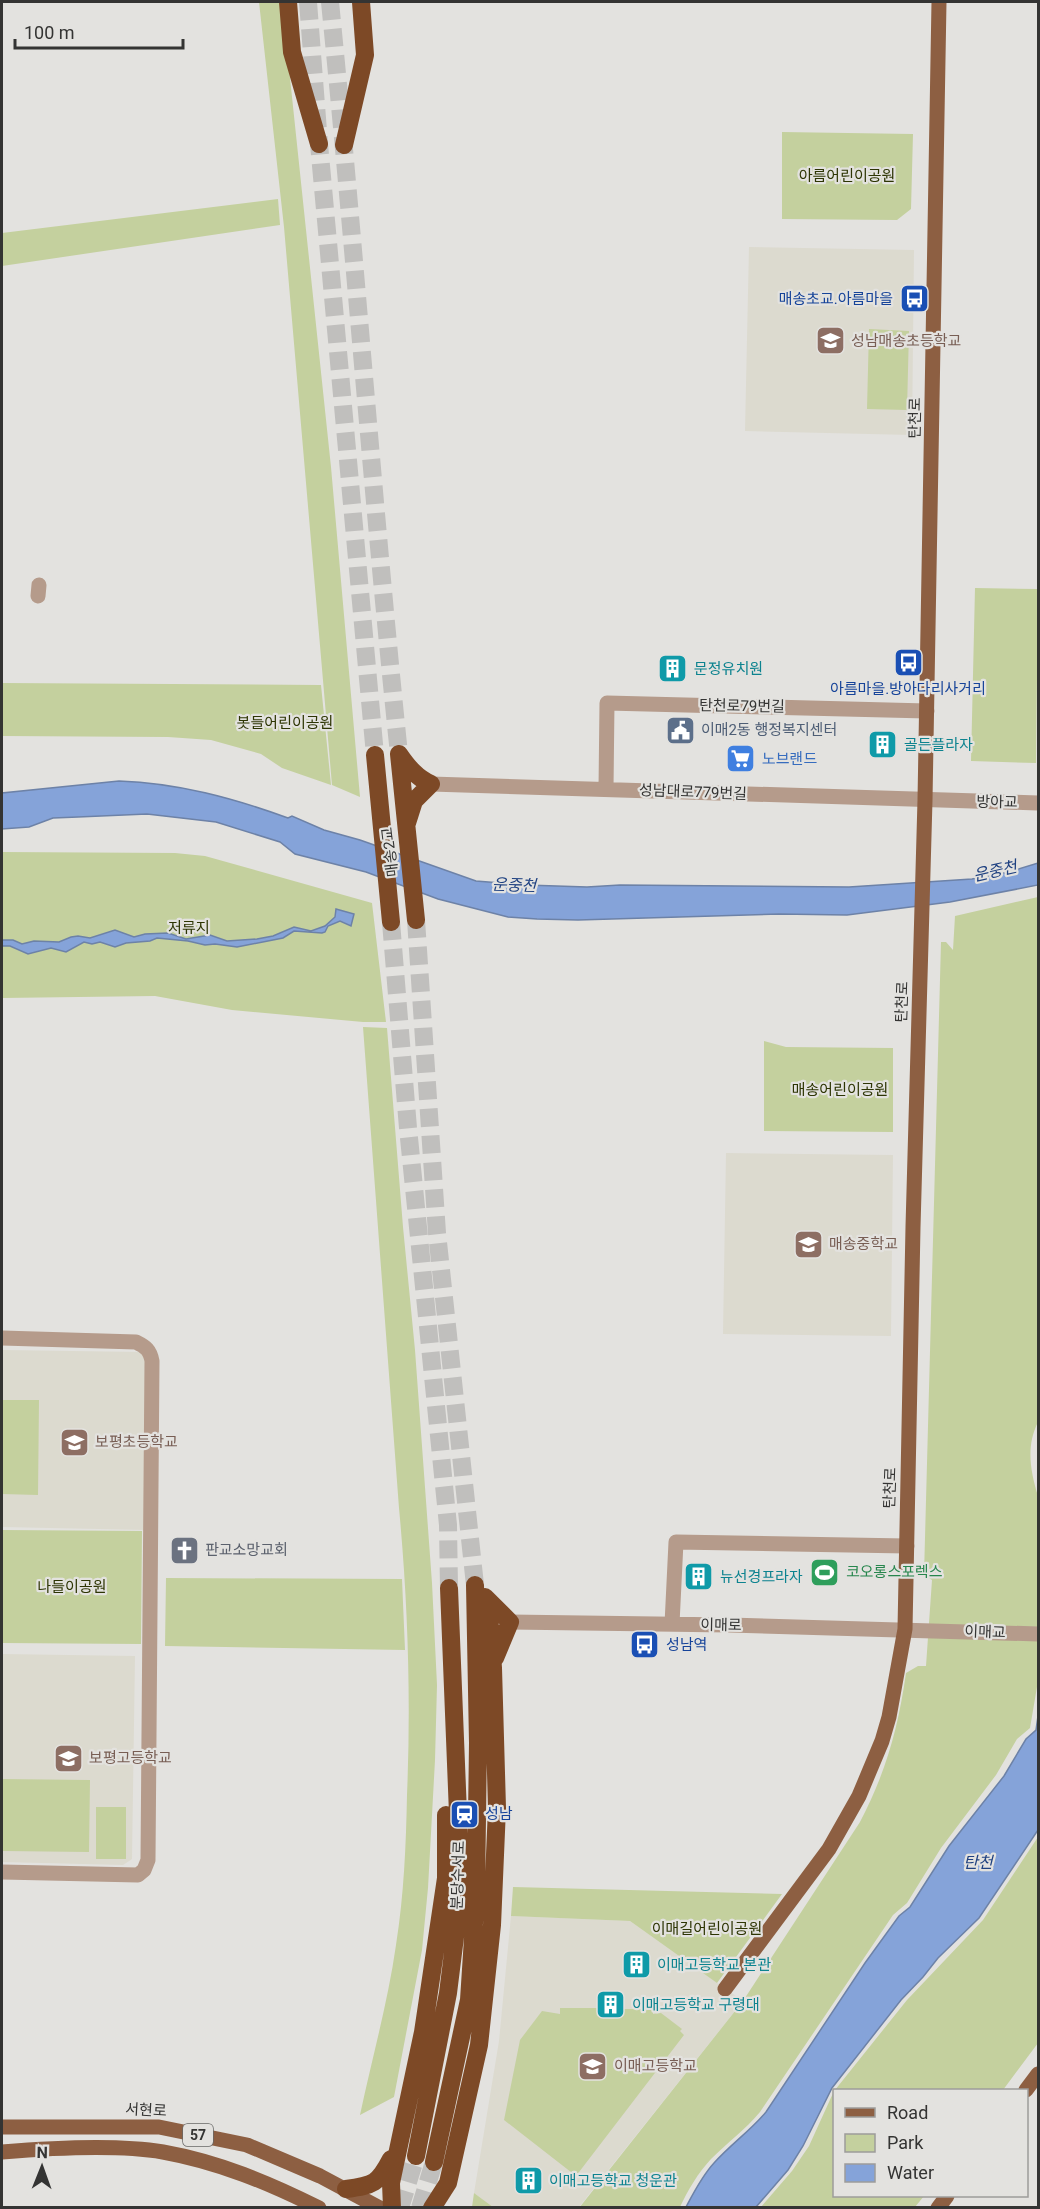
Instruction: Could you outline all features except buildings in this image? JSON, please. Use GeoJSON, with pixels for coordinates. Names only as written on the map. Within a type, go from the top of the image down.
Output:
{"type":"FeatureCollection","features":[{"type":"Feature","properties":{"kind":"highway"},"geometry":{"type":"LineString","coordinates":[[288,2],[292,52],[319,144]]}},
{"type":"Feature","properties":{"kind":"highway"},"geometry":{"type":"LineString","coordinates":[[344,145],[365,55],[361,2]]}},
{"type":"Feature","properties":{"kind":"highway"},"geometry":{"type":"LineString","coordinates":[[399,754],[409,769],[431,784],[408,796],[399,754]]}},
{"type":"Feature","properties":{"kind":"highway","name":"매송2교"},"geometry":{"type":"LineString","coordinates":[[375,755],[391,922]]}},
{"type":"Feature","properties":{"kind":"highway","name":"매송2교"},"geometry":{"type":"LineString","coordinates":[[408,796],[405,827],[416,914]]}},
{"type":"Feature","properties":{"kind":"highway","name":"분당수서로"},"geometry":{"type":"LineString","coordinates":[[434,2162],[469,2000],[476,1892],[478,1743],[475,1580],[488,1601]]}},
{"type":"Feature","properties":{"kind":"highway","name":"분당수서로"},"geometry":{"type":"LineString","coordinates":[[416,2156],[448,1993],[461,1889],[449,1588]]}},
{"type":"Feature","properties":{"kind":"highway"},"geometry":{"type":"LineString","coordinates":[[488,1601],[510,1622],[496,1652],[494,1668]]}},
{"type":"Feature","properties":{"kind":"highway"},"geometry":{"type":"LineString","coordinates":[[432,2208],[448,2183],[479,2045],[492,1925],[497,1808],[494,1668],[488,1601]]}},
{"type":"Feature","properties":{"kind":"highway"},"geometry":{"type":"LineString","coordinates":[[392,2208],[391,2183],[423,2032],[446,1878],[447,1712],[451,1654]]}},
{"type":"Feature","properties":{"kind":"highway"},"geometry":{"type":"LineString","coordinates":[[346,2189],[368,2186],[381,2176],[399,2144]]}},
{"type":"Feature","properties":{"kind":"main road","name":"탄천로"},"geometry":{"type":"LineString","coordinates":[[725,1989],[829,1849],[859,1796],[889,1717],[905,1629],[927,711],[939,2]]}},
{"type":"Feature","properties":{"kind":"main road","name":"서현로"},"geometry":{"type":"LineString","coordinates":[[2,2127],[159,2127],[247,2145],[346,2189],[380,2208]]}},
{"type":"Feature","properties":{"kind":"main road","name":"57"},"geometry":{"type":"LineString","coordinates":[[2,2152],[91,2149],[163,2152],[232,2169],[319,2208]]}},
{"type":"Feature","properties":{"kind":"street","name":"탄천로79번길"},"geometry":{"type":"LineString","coordinates":[[606,789],[607,703],[927,711]]}},
{"type":"Feature","properties":{"kind":"street","name":"성남대로779번길"},"geometry":{"type":"LineString","coordinates":[[431,784],[955,801]]}},
{"type":"Feature","properties":{"kind":"street","name":"방아교"},"geometry":{"type":"LineString","coordinates":[[955,801],[1038,803]]}},
{"type":"Feature","properties":{"kind":"street"},"geometry":{"type":"LineString","coordinates":[[2,1338],[136,1342],[146,1346],[151,1352],[152,1361],[148,1860],[144,1870],[138,1875],[2,1872]]}},
{"type":"Feature","properties":{"kind":"street"},"geometry":{"type":"LineString","coordinates":[[672,1624],[676,1542],[907,1546]]}},
{"type":"Feature","properties":{"kind":"street","name":"이매로"},"geometry":{"type":"LineString","coordinates":[[510,1622],[931,1630]]}},
{"type":"Feature","properties":{"kind":"street","name":"이매교"},"geometry":{"type":"LineString","coordinates":[[931,1630],[1038,1634]]}},
{"type":"Feature","properties":{"kind":"shaded area","name":"성남매송초등학교"},"geometry":{"type":"Polygon","coordinates":[[[749,247],[914,250],[912,435],[745,431],[749,247]]]}},
{"type":"Feature","properties":{"kind":"shaded area","name":"매송중학교"},"geometry":{"type":"Polygon","coordinates":[[[726,1153],[893,1155],[891,1336],[723,1334],[726,1153]]]}},
{"type":"Feature","properties":{"kind":"shaded area","name":"보평초등학교"},"geometry":{"type":"Polygon","coordinates":[[[2,1350],[142,1352],[147,1357],[147,1530],[2,1527],[2,1350]]]}},
{"type":"Feature","properties":{"kind":"shaded area","name":"보평고등학교"},"geometry":{"type":"Polygon","coordinates":[[[2,1654],[135,1656],[132,1859],[123,1865],[2,1862],[2,1654]]]}},
{"type":"Feature","properties":{"kind":"shaded area","name":"이매고등학교"},"geometry":{"type":"Polygon","coordinates":[[[511,1916],[630,1921],[743,2001],[579,2207],[493,2207],[474,2193],[499,2041],[511,1916]]]}},
{"type":"Feature","properties":{"kind":"green space"},"geometry":{"type":"Polygon","coordinates":[[[259,2],[282,2],[331,467],[360,797],[332,785],[284,227],[259,2]]]}},
{"type":"Feature","properties":{"kind":"green space","name":"아름어린이공원"},"geometry":{"type":"Polygon","coordinates":[[[782,132],[913,134],[911,209],[897,220],[782,219],[782,132]]]}},
{"type":"Feature","properties":{"kind":"green space"},"geometry":{"type":"Polygon","coordinates":[[[278,199],[280,225],[2,266],[2,233],[278,199]]]}},
{"type":"Feature","properties":{"kind":"green space"},"geometry":{"type":"Polygon","coordinates":[[[869,329],[909,331],[907,410],[867,409],[869,329]]]}},
{"type":"Feature","properties":{"kind":"green space"},"geometry":{"type":"Polygon","coordinates":[[[975,588],[1038,589],[1036,763],[971,761],[975,588]]]}},
{"type":"Feature","properties":{"kind":"green space","name":"봇들어린이공원"},"geometry":{"type":"Polygon","coordinates":[[[2,683],[321,685],[331,785],[282,768],[261,754],[211,740],[168,737],[2,736],[2,683]]]}},
{"type":"Feature","properties":{"kind":"green space","name":"저류지"},"geometry":{"type":"Polygon","coordinates":[[[2,852],[175,853],[205,856],[372,903],[386,1022],[232,1010],[155,996],[2,998],[2,852]]]}},
{"type":"Feature","properties":{"kind":"green space"},"geometry":{"type":"Polygon","coordinates":[[[1038,897],[1038,1422],[1032,1440],[1030,1458],[1038,1496],[1038,1681],[1030,1728],[1017,1739],[996,1775],[941,1848],[907,1903],[893,1915],[760,2112],[706,2164],[680,2207],[579,2208],[743,2001],[860,1822],[877,1786],[890,1750],[906,1673],[918,1666],[926,1666],[932,1580],[924,1575],[941,942],[946,942],[953,950],[955,916],[1038,897]]]}},
{"type":"Feature","properties":{"kind":"green space"},"geometry":{"type":"Polygon","coordinates":[[[363,1027],[387,1028],[415,1350],[437,1685],[428,1888],[422,1950],[394,2097],[360,2115],[389,1988],[399,1926],[405,1851],[409,1723],[405,1580],[363,1027]]]}},
{"type":"Feature","properties":{"kind":"green space","name":"매송어린이공원"},"geometry":{"type":"Polygon","coordinates":[[[764,1041],[786,1047],[893,1048],[893,1132],[764,1131],[764,1041]]]}},
{"type":"Feature","properties":{"kind":"green space"},"geometry":{"type":"Polygon","coordinates":[[[2,1400],[39,1400],[38,1495],[2,1494],[2,1400]]]}},
{"type":"Feature","properties":{"kind":"green space","name":"나들이공원"},"geometry":{"type":"Polygon","coordinates":[[[2,1530],[142,1531],[141,1644],[2,1643],[2,1530]]]}},
{"type":"Feature","properties":{"kind":"green space"},"geometry":{"type":"Polygon","coordinates":[[[166,1578],[402,1579],[405,1650],[165,1646],[166,1578]]]}},
{"type":"Feature","properties":{"kind":"green space"},"geometry":{"type":"Polygon","coordinates":[[[2,1779],[90,1780],[89,1852],[2,1851],[2,1779]]]}},
{"type":"Feature","properties":{"kind":"green space"},"geometry":{"type":"Polygon","coordinates":[[[96,1807],[126,1807],[126,1859],[96,1859],[96,1807]]]}},
{"type":"Feature","properties":{"kind":"green space"},"geometry":{"type":"Polygon","coordinates":[[[1038,1837],[1038,2043],[1004,2089],[836,2089],[907,2000],[983,1920],[1038,1837]]]}},
{"type":"Feature","properties":{"kind":"green space","name":"이매길어린이공원"},"geometry":{"type":"Polygon","coordinates":[[[513,1887],[782,1894],[717,1983],[630,1921],[511,1916],[513,1887]]]}},
{"type":"Feature","properties":{"kind":"green space"},"geometry":{"type":"Polygon","coordinates":[[[560,2008],[602,2008],[602,2014],[619,2014],[620,2009],[653,2009],[653,2014],[661,2013],[682,2029],[680,2031],[684,2035],[576,2176],[504,2120],[520,2040],[542,2011],[560,2014],[560,2008]]]}},
{"type":"Feature","properties":{"kind":"green space"},"geometry":{"type":"Polygon","coordinates":[[[833,2093],[833,2197],[923,2197],[915,2207],[761,2207],[792,2171],[809,2146],[833,2093]]]}},
{"type":"Feature","properties":{"kind":"green space"},"geometry":{"type":"Polygon","coordinates":[[[474,2193],[493,2207],[472,2207],[474,2193]]]}},
{"type":"Feature","properties":{"kind":"water","name":"운중천"},"geometry":{"type":"Polygon","coordinates":[[[119,781],[184,788],[247,804],[288,818],[292,816],[324,830],[360,840],[476,881],[587,887],[620,885],[849,887],[972,879],[1009,872],[1038,863],[1038,885],[950,902],[847,915],[779,914],[578,920],[537,919],[508,917],[438,899],[366,872],[295,854],[280,842],[216,822],[147,814],[53,818],[29,827],[2,829],[2,793],[119,781]]]}},
{"type":"Feature","properties":{"kind":"water"},"geometry":{"type":"Polygon","coordinates":[[[336,909],[354,914],[351,926],[340,921],[328,926],[322,933],[294,931],[283,938],[237,947],[157,938],[115,947],[100,942],[92,944],[84,942],[66,952],[51,948],[28,954],[10,946],[2,946],[2,940],[13,940],[22,944],[34,941],[59,942],[78,936],[90,938],[115,930],[134,937],[168,933],[186,939],[210,935],[227,941],[257,939],[273,936],[294,927],[311,931],[325,926],[335,917],[336,909]]]}},
{"type":"Feature","properties":{"kind":"water","name":"탄천"},"geometry":{"type":"Polygon","coordinates":[[[1038,1716],[1038,1830],[979,1918],[938,1958],[901,2000],[832,2088],[803,2146],[788,2170],[756,2207],[686,2207],[698,2184],[720,2156],[766,2112],[865,1963],[899,1916],[910,1907],[949,1846],[1004,1776],[1026,1739],[1036,1730],[1038,1716]]]}},
{"type":"Feature","properties":{"kind":"tunnel"},"geometry":{"type":"LineString","coordinates":[[308,2],[375,755]]}},
{"type":"Feature","properties":{"kind":"tunnel"},"geometry":{"type":"LineString","coordinates":[[330,2],[399,754]]}},
{"type":"Feature","properties":{"kind":"tunnel"},"geometry":{"type":"LineString","coordinates":[[416,920],[437,1233],[475,1585]]}},
{"type":"Feature","properties":{"kind":"tunnel"},"geometry":{"type":"LineString","coordinates":[[391,922],[408,1128],[448,1525],[449,1588]]}},
{"type":"Feature","properties":{"kind":"tunnel"},"geometry":{"type":"LineString","coordinates":[[400,2208],[416,2156]]}},
{"type":"Feature","properties":{"kind":"tunnel"},"geometry":{"type":"LineString","coordinates":[[420,2208],[434,2162]]}},
{"type":"Feature","properties":{"kind":"place","name":"매송초교.아름마을"},"geometry":{"type":"Point","coordinates":[914,299]}},
{"type":"Feature","properties":{"kind":"place","name":"성남매송초등학교"},"geometry":{"type":"Point","coordinates":[830,341]}},
{"type":"Feature","properties":{"kind":"place","name":"아름마을.방아다리사거리"},"geometry":{"type":"Point","coordinates":[908,662]}},
{"type":"Feature","properties":{"kind":"place","name":"문정유치원"},"geometry":{"type":"Point","coordinates":[673,669]}},
{"type":"Feature","properties":{"kind":"place","name":"이매2동 행정복지센터"},"geometry":{"type":"Point","coordinates":[680,730]}},
{"type":"Feature","properties":{"kind":"place","name":"골든플라자"},"geometry":{"type":"Point","coordinates":[883,745]}},
{"type":"Feature","properties":{"kind":"place","name":"노브랜드"},"geometry":{"type":"Point","coordinates":[741,759]}},
{"type":"Feature","properties":{"kind":"place","name":"매송중학교"},"geometry":{"type":"Point","coordinates":[808,1244]}},
{"type":"Feature","properties":{"kind":"place","name":"보평초등학교"},"geometry":{"type":"Point","coordinates":[74,1442]}},
{"type":"Feature","properties":{"kind":"place","name":"판교소망교회"},"geometry":{"type":"Point","coordinates":[184,1550]}},
{"type":"Feature","properties":{"kind":"place","name":"코오롱스포렉스"},"geometry":{"type":"Point","coordinates":[825,1572]}},
{"type":"Feature","properties":{"kind":"place","name":"뉴선경프라자"},"geometry":{"type":"Point","coordinates":[699,1577]}},
{"type":"Feature","properties":{"kind":"place","name":"성남역"},"geometry":{"type":"Point","coordinates":[645,1645]}},
{"type":"Feature","properties":{"kind":"place","name":"보평고등학교"},"geometry":{"type":"Point","coordinates":[68,1758]}},
{"type":"Feature","properties":{"kind":"place","name":"성남"},"geometry":{"type":"Point","coordinates":[464,1814]}},
{"type":"Feature","properties":{"kind":"place","name":"이매고등학교 본관"},"geometry":{"type":"Point","coordinates":[636,1965]}},
{"type":"Feature","properties":{"kind":"place","name":"이매고등학교 구령대"},"geometry":{"type":"Point","coordinates":[611,2005]}},
{"type":"Feature","properties":{"kind":"place","name":"이매고등학교"},"geometry":{"type":"Point","coordinates":[593,2066]}},
{"type":"Feature","properties":{"kind":"place","name":"이매고등학교 청운관"},"geometry":{"type":"Point","coordinates":[528,2181]}}]}
